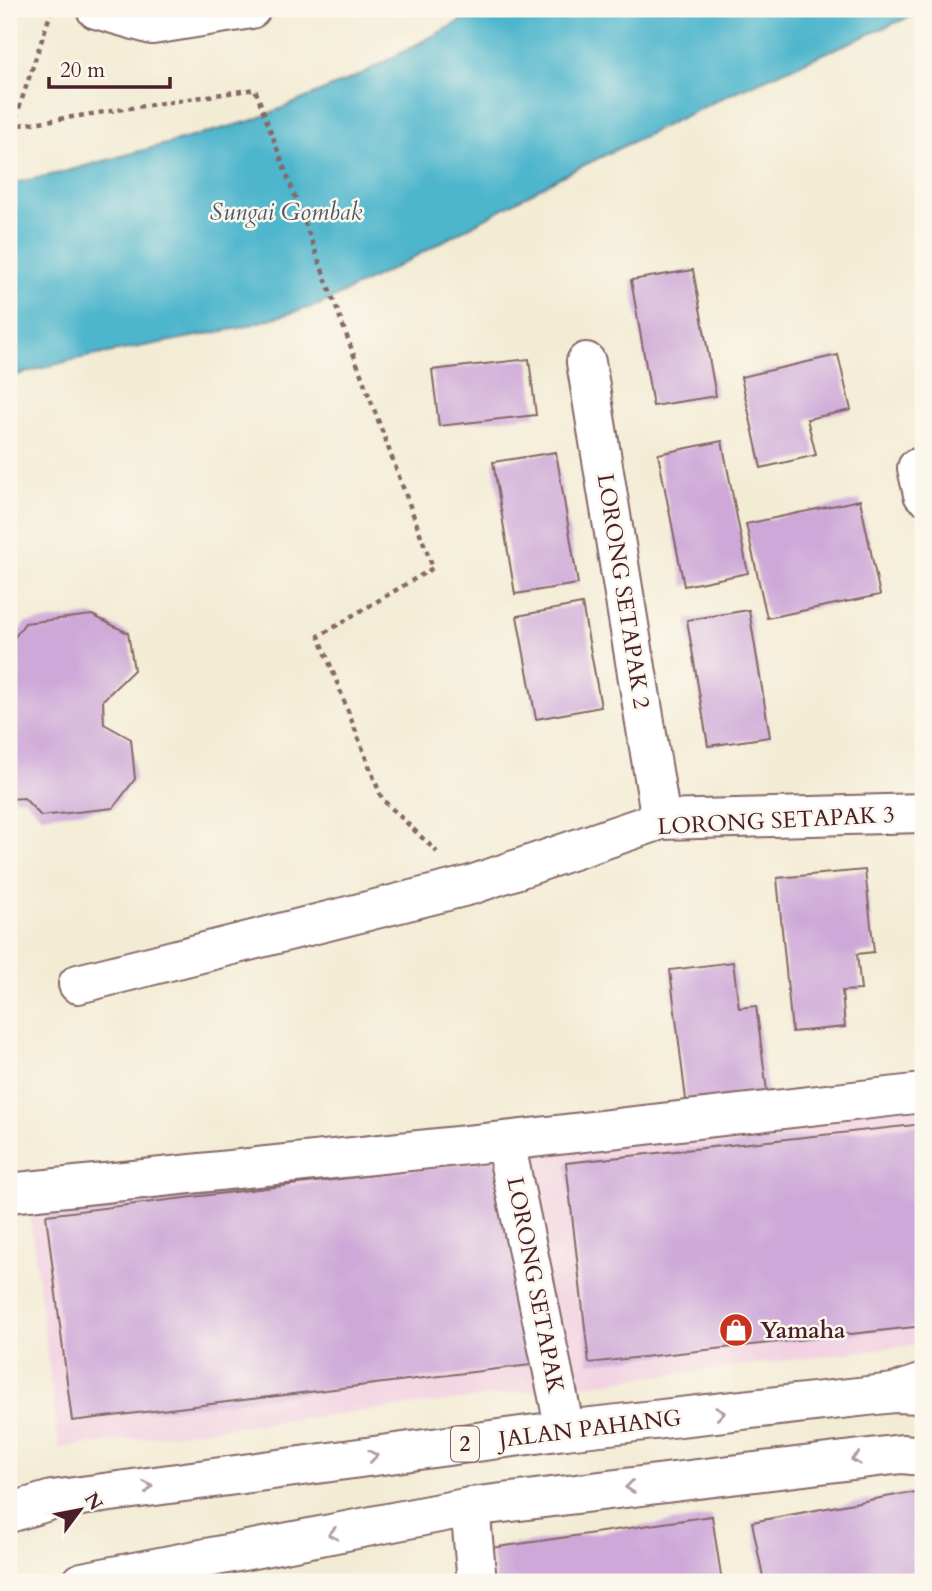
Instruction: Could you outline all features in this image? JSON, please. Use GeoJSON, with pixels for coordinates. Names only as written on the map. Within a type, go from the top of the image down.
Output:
{"type":"FeatureCollection","features":[{"type":"Feature","properties":{"kind":"main road"},"geometry":{"type":"LineString","coordinates":[[96,9],[152,25],[251,9]]}},
{"type":"Feature","properties":{"kind":"main road","name":"LORONG SETAPAK 2"},"geometry":{"type":"LineString","coordinates":[[586,362],[661,820]]}},
{"type":"Feature","properties":{"kind":"main road","name":"LORONG SETAPAK 3"},"geometry":{"type":"LineString","coordinates":[[78,984],[471,885],[661,820],[923,813]]}},
{"type":"Feature","properties":{"kind":"main road"},"geometry":{"type":"LineString","coordinates":[[9,1193],[505,1141],[923,1093]]}},
{"type":"Feature","properties":{"kind":"main road","name":"LORONG SETAPAK"},"geometry":{"type":"LineString","coordinates":[[505,1141],[565,1430]]}},
{"type":"Feature","properties":{"kind":"main road","name":"JALAN PAHANG"},"geometry":{"type":"LineString","coordinates":[[9,1513],[52,1500],[565,1430],[914,1390]]}},
{"type":"Feature","properties":{"kind":"main road"},"geometry":{"type":"LineString","coordinates":[[82,1582],[470,1507],[902,1454],[923,1456]]}},
{"type":"Feature","properties":{"kind":"main road"},"geometry":{"type":"LineString","coordinates":[[470,1507],[477,1582]]}},
{"type":"Feature","properties":{"kind":"path"},"geometry":{"type":"LineString","coordinates":[[52,9],[13,126],[255,89],[433,568],[319,636],[382,799],[471,885]]}},
{"type":"Feature","properties":{"kind":"shaded area"},"geometry":{"type":"Polygon","coordinates":[[[923,1103],[923,1344],[59,1448],[28,1201],[923,1103]]]}},
{"type":"Feature","properties":{"kind":"water","name":"Sungai Gombak"},"geometry":{"type":"Polygon","coordinates":[[[483,9],[923,11],[730,94],[562,176],[396,267],[321,304],[239,328],[76,359],[9,377],[9,184],[60,173],[254,120],[360,75],[483,9]]]}},
{"type":"Feature","properties":{"kind":"building"},"geometry":{"type":"Polygon","coordinates":[[[693,270],[716,396],[653,406],[631,280],[693,270]]]}},
{"type":"Feature","properties":{"kind":"building"},"geometry":{"type":"Polygon","coordinates":[[[838,355],[851,410],[807,419],[816,455],[761,468],[741,377],[838,355]]]}},
{"type":"Feature","properties":{"kind":"building"},"geometry":{"type":"Polygon","coordinates":[[[529,359],[536,415],[439,426],[432,370],[529,359]]]}},
{"type":"Feature","properties":{"kind":"building"},"geometry":{"type":"Polygon","coordinates":[[[722,441],[748,573],[684,586],[658,454],[722,441]]]}},
{"type":"Feature","properties":{"kind":"building"},"geometry":{"type":"Polygon","coordinates":[[[556,452],[578,584],[515,594],[493,462],[556,452]]]}},
{"type":"Feature","properties":{"kind":"building"},"geometry":{"type":"Polygon","coordinates":[[[860,500],[880,595],[767,618],[746,524],[860,500]]]}},
{"type":"Feature","properties":{"kind":"building"},"geometry":{"type":"Polygon","coordinates":[[[582,604],[601,707],[536,719],[517,616],[582,604]]]}},
{"type":"Feature","properties":{"kind":"building"},"geometry":{"type":"Polygon","coordinates":[[[749,610],[770,737],[708,746],[687,620],[749,610]]]}},
{"type":"Feature","properties":{"kind":"building"},"geometry":{"type":"Polygon","coordinates":[[[92,615],[128,633],[134,670],[103,700],[104,724],[131,739],[135,779],[113,808],[41,816],[24,798],[9,799],[9,645],[25,623],[92,615]]]}},
{"type":"Feature","properties":{"kind":"building"},"geometry":{"type":"Polygon","coordinates":[[[865,870],[874,952],[857,954],[861,990],[842,991],[845,1027],[792,1032],[777,878],[865,870]]]}},
{"type":"Feature","properties":{"kind":"building"},"geometry":{"type":"Polygon","coordinates":[[[733,962],[739,1008],[756,1006],[768,1099],[687,1108],[670,970],[733,962]]]}},
{"type":"Feature","properties":{"kind":"building"},"geometry":{"type":"Polygon","coordinates":[[[923,1124],[923,1326],[589,1363],[566,1163],[923,1124]]]}},
{"type":"Feature","properties":{"kind":"building"},"geometry":{"type":"Polygon","coordinates":[[[504,1159],[531,1365],[72,1421],[46,1215],[504,1159]]]}},
{"type":"Feature","properties":{"kind":"building"},"geometry":{"type":"Polygon","coordinates":[[[907,1493],[923,1494],[923,1582],[764,1582],[752,1522],[907,1493]]]}},
{"type":"Feature","properties":{"kind":"building"},"geometry":{"type":"Polygon","coordinates":[[[712,1516],[722,1582],[496,1582],[491,1548],[712,1516]]]}},
{"type":"Feature","properties":{"kind":"place","name":"Yamaha"},"geometry":{"type":"Point","coordinates":[736,1330]}}]}
